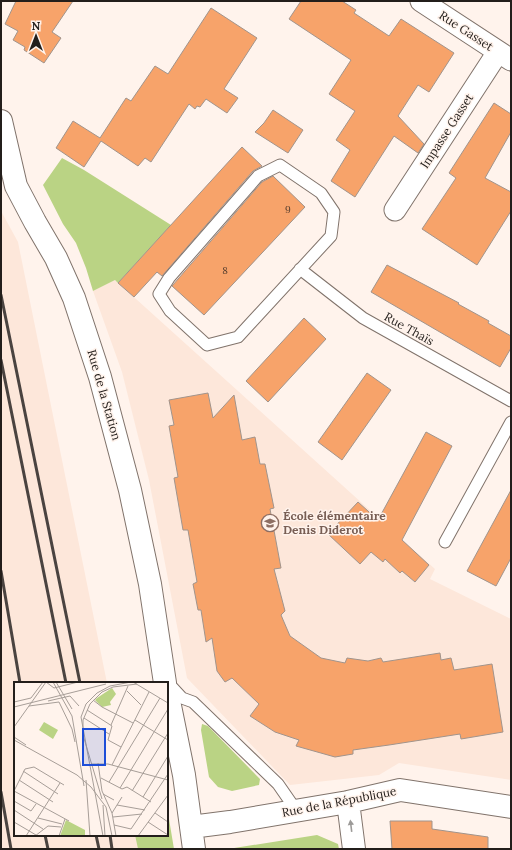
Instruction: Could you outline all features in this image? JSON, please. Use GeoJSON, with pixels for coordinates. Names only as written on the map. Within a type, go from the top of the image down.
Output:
{"type":"FeatureCollection","features":[{"type":"Feature","properties":{"kind":"street","name":"Rue Gasset"},"geometry":{"type":"LineString","coordinates":[[421,1],[505,56]]}},
{"type":"Feature","properties":{"kind":"street","name":"Impasse Gasset"},"geometry":{"type":"LineString","coordinates":[[395,210],[505,56]]}},
{"type":"Feature","properties":{"kind":"street","name":"Rue de la Station"},"geometry":{"type":"LineString","coordinates":[[1,121],[16,186],[56,258],[74,298],[100,377],[130,490],[150,584],[166,682]]}},
{"type":"Feature","properties":{"kind":"street","name":"Rue de la Station"},"geometry":{"type":"LineString","coordinates":[[168,695],[184,775],[194,849]]}},
{"type":"Feature","properties":{"kind":"street","name":"Rue de la République"},"geometry":{"type":"LineString","coordinates":[[191,827],[348,802],[400,790],[511,807]]}},
{"type":"Feature","properties":{"kind":"street"},"geometry":{"type":"LineString","coordinates":[[348,802],[354,849]]}},
{"type":"Feature","properties":{"kind":"lane"},"geometry":{"type":"LineString","coordinates":[[280,165],[321,193],[334,212],[332,236],[300,269],[238,337],[207,345],[170,311],[159,294],[169,278],[258,176],[280,165]]}},
{"type":"Feature","properties":{"kind":"lane","name":"Rue Thaïs"},"geometry":{"type":"LineString","coordinates":[[300,269],[363,318],[511,401]]}},
{"type":"Feature","properties":{"kind":"lane"},"geometry":{"type":"LineString","coordinates":[[445,542],[511,422]]}},
{"type":"Feature","properties":{"kind":"lane"},"geometry":{"type":"LineString","coordinates":[[168,687],[182,698],[193,702],[278,784],[296,810]]}},
{"type":"Feature","properties":{"kind":"shaded area"},"geometry":{"type":"Polygon","coordinates":[[[1,211],[18,242],[107,682],[14,682],[14,836],[135,836],[138,849],[1,849],[1,211]]]}},
{"type":"Feature","properties":{"kind":"shaded area","name":"École élémentaire Denis Diderot"},"geometry":{"type":"Polygon","coordinates":[[[115,280],[435,569],[430,579],[511,619],[511,780],[399,763],[379,775],[290,785],[187,678],[149,480],[122,372],[93,291],[115,280]]]}},
{"type":"Feature","properties":{"kind":"green space"},"geometry":{"type":"Polygon","coordinates":[[[62,158],[84,170],[171,225],[118,283],[115,280],[93,291],[76,243],[63,224],[43,185],[62,158]]]}},
{"type":"Feature","properties":{"kind":"green space"},"geometry":{"type":"Polygon","coordinates":[[[202,724],[208,726],[260,779],[259,785],[232,791],[218,787],[209,777],[201,730],[202,724]]]}},
{"type":"Feature","properties":{"kind":"green space"},"geometry":{"type":"Polygon","coordinates":[[[168,813],[174,849],[138,849],[135,836],[168,836],[168,813]]]}},
{"type":"Feature","properties":{"kind":"green space"},"geometry":{"type":"Polygon","coordinates":[[[317,835],[338,844],[339,849],[228,849],[317,835]]]}},
{"type":"Feature","properties":{"kind":"building"},"geometry":{"type":"Polygon","coordinates":[[[16,1],[73,1],[52,32],[61,38],[44,63],[24,50],[25,47],[13,40],[18,31],[5,24],[16,1]]]}},
{"type":"Feature","properties":{"kind":"building"},"geometry":{"type":"Polygon","coordinates":[[[301,1],[342,1],[356,10],[354,13],[389,36],[401,19],[454,53],[429,92],[418,85],[398,116],[424,144],[418,153],[394,136],[355,197],[331,181],[350,150],[336,140],[355,111],[329,94],[351,60],[289,19],[301,1]]]}},
{"type":"Feature","properties":{"kind":"building"},"geometry":{"type":"Polygon","coordinates":[[[211,8],[257,38],[224,89],[238,98],[227,113],[206,99],[200,107],[197,106],[195,109],[189,104],[151,162],[145,158],[138,166],[101,141],[84,167],[56,148],[73,121],[100,138],[126,98],[131,101],[155,66],[168,74],[211,8]]]}},
{"type":"Feature","properties":{"kind":"building"},"geometry":{"type":"Polygon","coordinates":[[[494,103],[511,114],[511,132],[485,178],[511,192],[511,211],[477,265],[422,229],[456,178],[449,173],[494,103]]]}},
{"type":"Feature","properties":{"kind":"building"},"geometry":{"type":"Polygon","coordinates":[[[273,110],[303,130],[288,153],[255,132],[264,123],[273,110]]]}},
{"type":"Feature","properties":{"kind":"building"},"geometry":{"type":"Polygon","coordinates":[[[242,147],[262,166],[253,171],[162,276],[157,272],[134,297],[118,283],[242,147]]]}},
{"type":"Feature","properties":{"kind":"building"},"geometry":{"type":"Polygon","coordinates":[[[273,176],[305,207],[204,315],[172,286],[262,182],[273,176]]]}},
{"type":"Feature","properties":{"kind":"building"},"geometry":{"type":"Polygon","coordinates":[[[387,265],[459,303],[458,304],[489,321],[488,323],[511,336],[511,348],[500,367],[371,292],[387,265]]]}},
{"type":"Feature","properties":{"kind":"building"},"geometry":{"type":"Polygon","coordinates":[[[304,318],[326,339],[268,402],[246,381],[304,318]]]}},
{"type":"Feature","properties":{"kind":"building"},"geometry":{"type":"Polygon","coordinates":[[[367,373],[391,390],[342,460],[318,442],[367,373]]]}},
{"type":"Feature","properties":{"kind":"building"},"geometry":{"type":"Polygon","coordinates":[[[208,393],[213,418],[234,395],[242,440],[255,437],[260,464],[265,464],[274,508],[270,509],[281,568],[274,569],[285,611],[281,615],[290,636],[321,658],[345,663],[347,658],[368,661],[381,658],[383,662],[440,653],[441,660],[451,658],[454,670],[492,664],[503,732],[461,739],[460,734],[353,750],[353,754],[335,757],[296,746],[299,740],[275,732],[250,716],[259,704],[232,678],[225,682],[217,671],[212,638],[206,642],[201,610],[198,610],[193,584],[197,582],[188,530],[183,530],[174,478],[178,477],[169,426],[174,425],[169,400],[208,393]]]}},
{"type":"Feature","properties":{"kind":"building"},"geometry":{"type":"Polygon","coordinates":[[[426,432],[452,446],[402,540],[429,565],[415,582],[402,571],[400,573],[385,559],[383,562],[371,552],[360,564],[328,534],[358,502],[378,520],[426,432]]]}},
{"type":"Feature","properties":{"kind":"building"},"geometry":{"type":"Polygon","coordinates":[[[511,490],[511,558],[496,586],[467,571],[511,490]]]}},
{"type":"Feature","properties":{"kind":"building"},"geometry":{"type":"Polygon","coordinates":[[[390,821],[432,821],[432,829],[488,837],[488,849],[392,849],[390,821]]]}},
{"type":"Feature","properties":{"kind":"railway"},"geometry":{"type":"LineString","coordinates":[[1,295],[80,682]]}},
{"type":"Feature","properties":{"kind":"railway"},"geometry":{"type":"LineString","coordinates":[[1,360],[66,682]]}},
{"type":"Feature","properties":{"kind":"railway"},"geometry":{"type":"LineString","coordinates":[[1,571],[20,682]]}},
{"type":"Feature","properties":{"kind":"railway"},"geometry":{"type":"LineString","coordinates":[[1,792],[11,849]]}},
{"type":"Feature","properties":{"kind":"railway"},"geometry":{"type":"LineString","coordinates":[[45,836],[48,849]]}},
{"type":"Feature","properties":{"kind":"railway"},"geometry":{"type":"LineString","coordinates":[[96,836],[99,849]]}},
{"type":"Feature","properties":{"kind":"railway"},"geometry":{"type":"LineString","coordinates":[[110,836],[112,849]]}},
{"type":"Feature","properties":{"kind":"place","name":"École élémentaire Denis Diderot"},"geometry":{"type":"Point","coordinates":[270,523]}}]}
